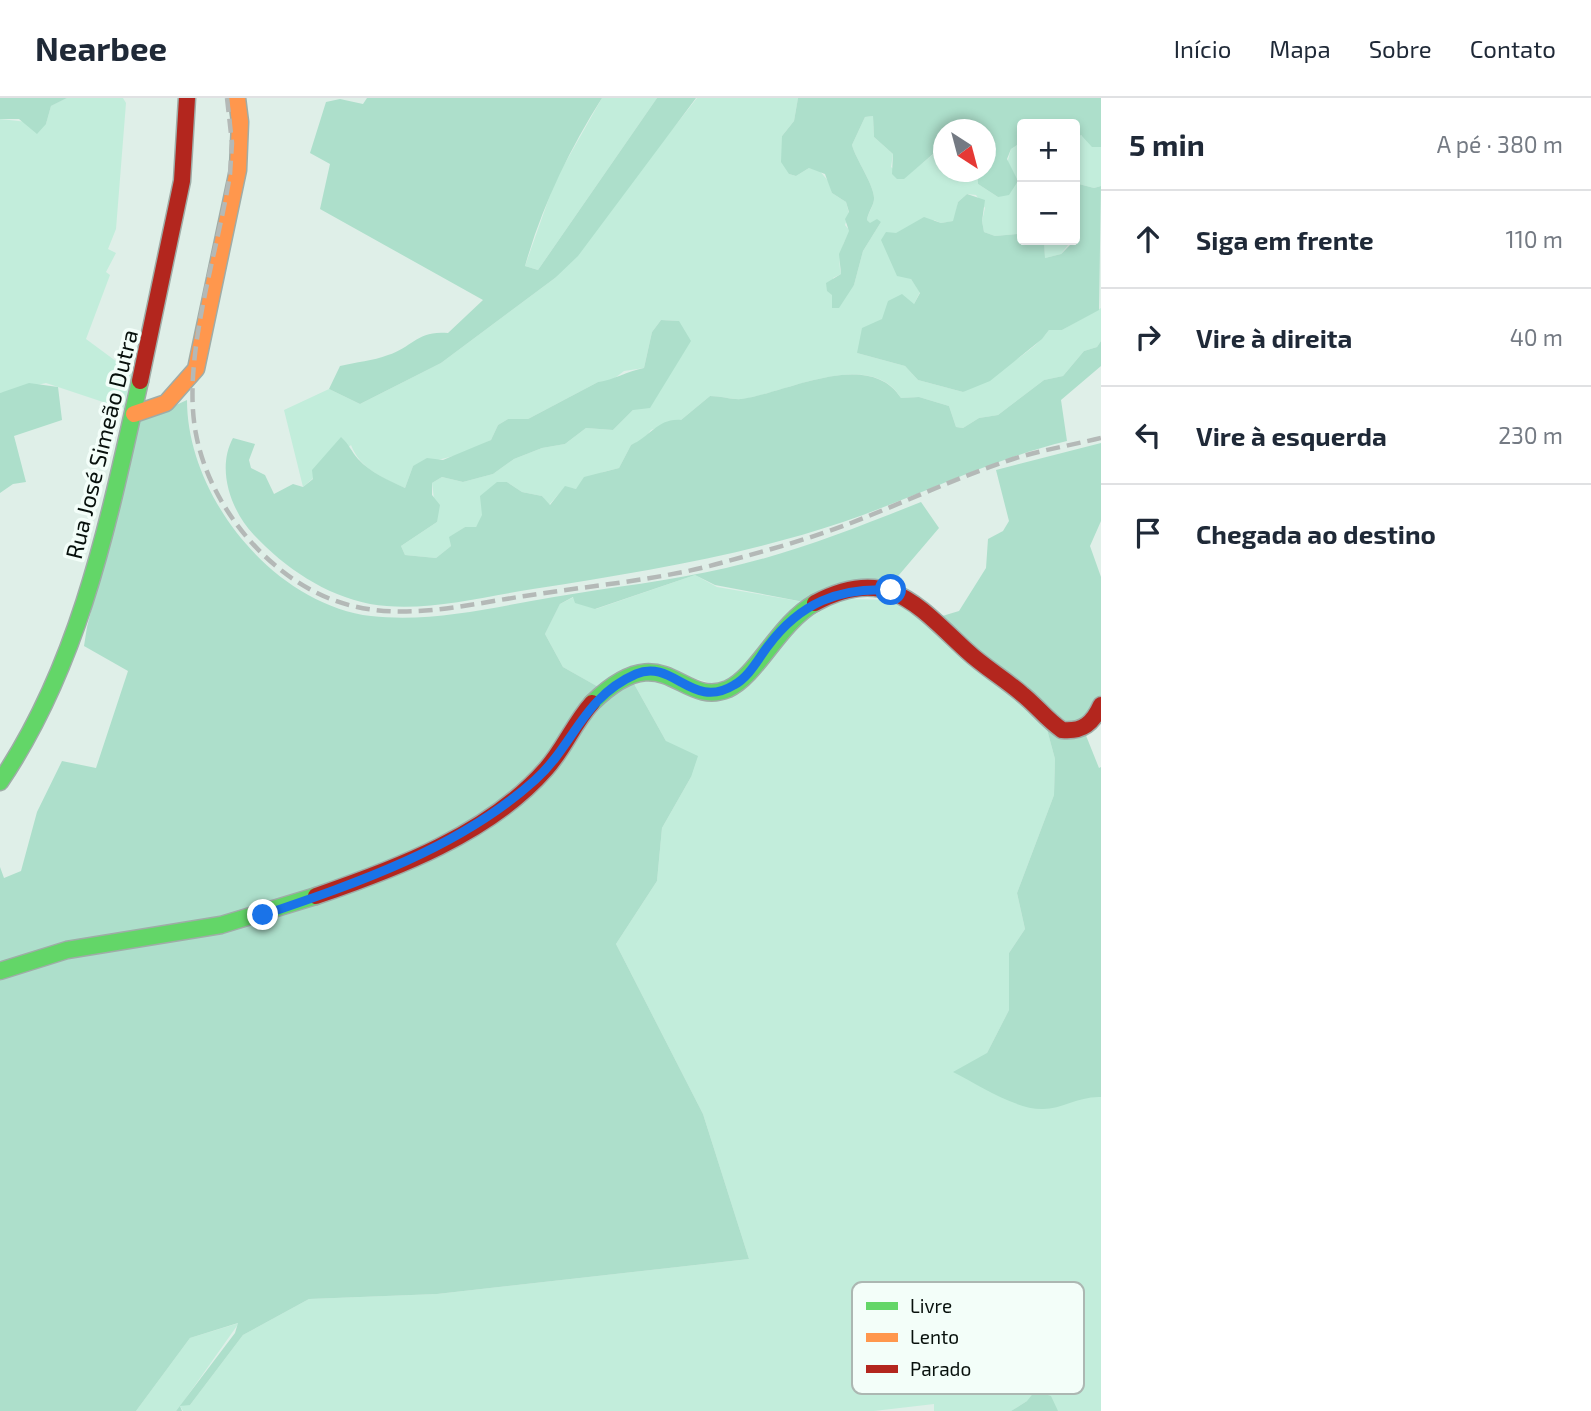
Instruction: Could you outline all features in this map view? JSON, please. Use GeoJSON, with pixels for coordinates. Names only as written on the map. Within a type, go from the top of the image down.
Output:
{"type":"FeatureCollection","features":[{"type":"Feature","properties":{"kind":"street","name":"Rua José Simeão Dutra"},"geometry":{"type":"LineString","coordinates":[[0,782],[37,725],[65,666],[134,414],[183,179],[187,98]]}},
{"type":"Feature","properties":{"kind":"street"},"geometry":{"type":"LineString","coordinates":[[134,414],[166,403],[197,369],[238,170],[240,122],[237,98]]}},
{"type":"Feature","properties":{"kind":"street"},"geometry":{"type":"LineString","coordinates":[[0,971],[74,950],[183,934],[263,915],[349,886],[474,826],[536,779],[553,761],[598,698],[637,673],[660,671],[707,694],[727,689],[748,673],[784,624],[798,612],[813,604],[858,590],[891,590],[915,601],[967,651],[1062,730],[1075,732],[1085,729],[1101,705]]}},
{"type":"Feature","properties":{"kind":"green space"},"geometry":{"type":"Polygon","coordinates":[[[0,98],[67,98],[51,106],[46,124],[37,134],[19,119],[0,119],[0,98]]]}},
{"type":"Feature","properties":{"kind":"green space"},"geometry":{"type":"Polygon","coordinates":[[[67,98],[123,98],[126,103],[116,229],[108,249],[116,253],[106,272],[110,275],[86,339],[132,373],[124,409],[46,383],[0,393],[0,119],[46,124],[51,106],[67,98]]]}},
{"type":"Feature","properties":{"kind":"green space"},"geometry":{"type":"Polygon","coordinates":[[[367,98],[602,98],[578,138],[548,200],[525,266],[538,270],[657,98],[696,98],[578,256],[555,278],[441,363],[360,404],[329,389],[340,366],[388,355],[429,334],[448,333],[483,300],[320,209],[330,164],[310,153],[326,102],[340,99],[363,104],[367,98]]]}},
{"type":"Feature","properties":{"kind":"green space"},"geometry":{"type":"Polygon","coordinates":[[[602,98],[657,98],[538,270],[525,266],[555,181],[602,98]]]}},
{"type":"Feature","properties":{"kind":"green space"},"geometry":{"type":"Polygon","coordinates":[[[697,98],[798,98],[794,121],[782,136],[789,174],[796,176],[809,168],[818,169],[830,183],[832,193],[846,202],[849,213],[845,225],[850,231],[841,252],[841,274],[833,278],[832,308],[854,285],[863,251],[881,222],[870,224],[867,220],[874,194],[852,145],[865,117],[873,116],[874,137],[893,154],[891,167],[904,178],[933,154],[933,182],[978,182],[998,197],[1011,149],[1017,145],[1017,234],[995,236],[984,232],[982,221],[985,208],[976,195],[967,194],[958,202],[954,221],[941,223],[934,220],[911,279],[920,292],[914,304],[882,319],[857,353],[905,366],[918,380],[963,392],[1020,357],[1049,330],[1062,330],[1101,308],[1101,341],[1097,347],[1084,351],[1063,376],[1044,380],[998,415],[979,418],[963,428],[956,427],[949,406],[919,397],[901,398],[887,383],[870,376],[849,374],[827,377],[743,399],[710,396],[681,420],[651,430],[643,440],[631,445],[619,468],[603,472],[576,489],[565,487],[549,505],[542,496],[522,492],[507,482],[476,527],[465,527],[450,537],[451,546],[436,558],[405,555],[401,546],[437,522],[432,483],[442,477],[463,482],[493,474],[514,459],[542,448],[565,444],[586,428],[613,430],[633,410],[679,321],[661,320],[652,332],[644,368],[624,371],[611,381],[598,382],[528,419],[508,419],[498,425],[491,440],[466,453],[413,466],[405,488],[366,467],[351,445],[303,487],[284,410],[329,389],[360,404],[441,363],[555,278],[697,98]]]}},
{"type":"Feature","properties":{"kind":"green space"},"geometry":{"type":"Polygon","coordinates":[[[798,98],[1101,98],[1101,147],[1092,147],[1080,136],[1080,119],[1017,119],[1017,145],[1011,149],[1007,159],[1017,183],[1009,195],[998,197],[978,182],[996,182],[996,119],[933,119],[933,154],[904,179],[897,179],[892,174],[893,154],[874,137],[873,116],[865,117],[852,145],[874,194],[867,220],[870,223],[877,219],[881,222],[863,251],[854,285],[839,308],[832,308],[832,295],[827,291],[826,283],[841,274],[839,254],[849,231],[845,219],[849,212],[846,202],[832,193],[825,174],[809,168],[796,176],[789,174],[781,162],[782,136],[794,121],[798,98]]]}},
{"type":"Feature","properties":{"kind":"green space"},"geometry":{"type":"Polygon","coordinates":[[[1080,135],[1101,147],[1101,186],[1094,188],[1080,184],[1080,135]]]}},
{"type":"Feature","properties":{"kind":"green space"},"geometry":{"type":"Polygon","coordinates":[[[1080,184],[1094,188],[1101,186],[1099,310],[1062,330],[1049,330],[1042,339],[990,381],[963,392],[918,380],[905,366],[857,353],[862,328],[882,319],[888,301],[902,294],[914,304],[920,293],[911,279],[897,276],[881,240],[886,232],[896,233],[924,217],[941,223],[953,221],[958,202],[967,194],[985,200],[982,221],[984,232],[995,236],[1017,234],[1017,245],[1044,245],[1045,258],[1061,254],[1070,245],[1080,245],[1080,184]]]}},
{"type":"Feature","properties":{"kind":"green space"},"geometry":{"type":"Polygon","coordinates":[[[1044,245],[1068,245],[1061,254],[1045,258],[1044,245]]]}},
{"type":"Feature","properties":{"kind":"green space"},"geometry":{"type":"Polygon","coordinates":[[[661,320],[679,321],[691,341],[650,408],[633,410],[613,430],[586,428],[565,444],[542,448],[514,459],[493,474],[463,482],[442,477],[432,483],[432,495],[440,505],[437,522],[401,546],[405,555],[436,558],[451,546],[449,537],[465,527],[476,527],[482,515],[480,496],[497,482],[507,482],[522,492],[542,496],[550,505],[565,486],[576,489],[584,477],[619,468],[631,445],[666,422],[681,420],[710,396],[742,399],[827,377],[849,374],[869,376],[887,383],[901,398],[919,397],[949,406],[956,427],[963,428],[979,418],[998,415],[1044,380],[1063,376],[1084,351],[1097,347],[1101,341],[1101,366],[1061,400],[1067,441],[1010,458],[871,512],[805,534],[728,554],[473,600],[411,607],[370,604],[337,594],[292,569],[266,547],[246,525],[233,502],[228,489],[226,463],[233,438],[255,444],[249,460],[251,468],[265,475],[274,494],[293,484],[303,487],[313,479],[312,470],[341,437],[368,468],[405,488],[413,466],[427,458],[443,460],[491,440],[498,425],[508,419],[528,419],[598,382],[644,368],[652,332],[661,320]]]}},
{"type":"Feature","properties":{"kind":"green space"},"geometry":{"type":"Polygon","coordinates":[[[29,383],[58,387],[62,420],[14,436],[26,482],[13,484],[0,493],[0,393],[29,383]]]}},
{"type":"Feature","properties":{"kind":"green space"},"geometry":{"type":"Polygon","coordinates":[[[187,400],[191,436],[202,473],[219,507],[242,540],[270,568],[301,591],[335,607],[371,616],[440,616],[705,573],[801,547],[921,502],[939,528],[893,582],[804,602],[715,585],[695,575],[595,609],[575,603],[573,597],[560,604],[545,634],[563,667],[609,693],[633,682],[666,741],[698,756],[691,777],[662,828],[657,881],[616,944],[703,1114],[749,1259],[437,1294],[309,1299],[243,1335],[190,1405],[180,1406],[182,1411],[176,1411],[235,1333],[238,1323],[190,1338],[136,1411],[0,1411],[0,867],[4,878],[21,871],[37,812],[62,761],[96,768],[128,671],[84,646],[87,627],[139,422],[187,400]]]}},
{"type":"Feature","properties":{"kind":"green space"},"geometry":{"type":"Polygon","coordinates":[[[1101,443],[1101,521],[1090,546],[1101,577],[1101,695],[1075,729],[939,617],[959,611],[986,568],[988,539],[1003,531],[1009,521],[996,470],[1101,443]]]}},
{"type":"Feature","properties":{"kind":"green space"},"geometry":{"type":"Polygon","coordinates":[[[695,575],[717,587],[804,602],[724,687],[666,670],[600,688],[563,667],[545,634],[560,604],[574,597],[596,609],[695,575]]]}},
{"type":"Feature","properties":{"kind":"green space"},"geometry":{"type":"Polygon","coordinates":[[[841,599],[904,600],[1045,722],[1055,759],[1054,795],[1017,893],[1025,929],[1009,953],[1009,1010],[987,1053],[1083,1096],[1101,1097],[1101,1411],[1058,1411],[1027,1401],[1011,1411],[934,1411],[934,1404],[874,1411],[183,1411],[180,1406],[176,1411],[136,1411],[190,1338],[239,1323],[181,1405],[190,1405],[243,1335],[309,1299],[437,1294],[749,1259],[703,1114],[616,944],[657,881],[662,828],[691,777],[666,741],[633,682],[652,676],[709,698],[783,633],[841,599]]]}},
{"type":"Feature","properties":{"kind":"green space"},"geometry":{"type":"Polygon","coordinates":[[[1045,722],[1085,733],[1099,768],[1101,767],[1101,1097],[1085,1098],[1043,1109],[1009,1101],[953,1072],[987,1053],[1009,1010],[1009,953],[1025,929],[1017,893],[1054,795],[1055,759],[1045,722]]]}},
{"type":"Feature","properties":{"kind":"green space"},"geometry":{"type":"Polygon","coordinates":[[[1033,1394],[1051,1396],[1058,1411],[1011,1411],[1033,1394]]]}},
{"type":"Feature","properties":{"kind":"railway"},"geometry":{"type":"LineString","coordinates":[[227,98],[232,143],[230,174],[197,339],[193,372],[196,434],[216,490],[251,542],[273,564],[325,597],[374,610],[418,611],[628,582],[703,568],[821,534],[1013,459],[1101,438]]}},
{"type":"Feature","properties":{"kind":"traffic: fast"},"geometry":{"type":"LineString","coordinates":[[0,782],[28,736],[72,639],[103,537],[140,381]]}},
{"type":"Feature","properties":{"kind":"traffic: fast"},"geometry":{"type":"LineString","coordinates":[[592,703],[617,683],[637,674],[654,673],[697,690],[711,692],[728,689],[749,673],[790,623],[815,603]]}},
{"type":"Feature","properties":{"kind":"traffic: fast"},"geometry":{"type":"LineString","coordinates":[[0,971],[67,950],[221,925],[316,896]]}},
{"type":"Feature","properties":{"kind":"traffic: slow"},"geometry":{"type":"LineString","coordinates":[[134,414],[166,403],[196,369],[238,170],[240,122],[237,98]]}},
{"type":"Feature","properties":{"kind":"traffic: jam"},"geometry":{"type":"LineString","coordinates":[[140,381],[182,181],[187,98]]}},
{"type":"Feature","properties":{"kind":"traffic: jam"},"geometry":{"type":"LineString","coordinates":[[815,603],[840,592],[863,588],[882,589],[900,596],[933,619],[1062,730],[1086,725],[1101,705]]}},
{"type":"Feature","properties":{"kind":"traffic: jam"},"geometry":{"type":"LineString","coordinates":[[316,896],[377,874],[439,847],[497,812],[523,792],[546,769],[592,703]]}},
{"type":"Feature","properties":{"kind":"route"},"geometry":{"type":"LineString","coordinates":[[263,915],[349,886],[474,826],[536,779],[553,761],[570,733],[598,698],[637,673],[660,671],[694,690],[707,694],[717,693],[738,683],[748,673],[784,624],[798,612],[813,604],[858,590],[891,590]]}}]}
